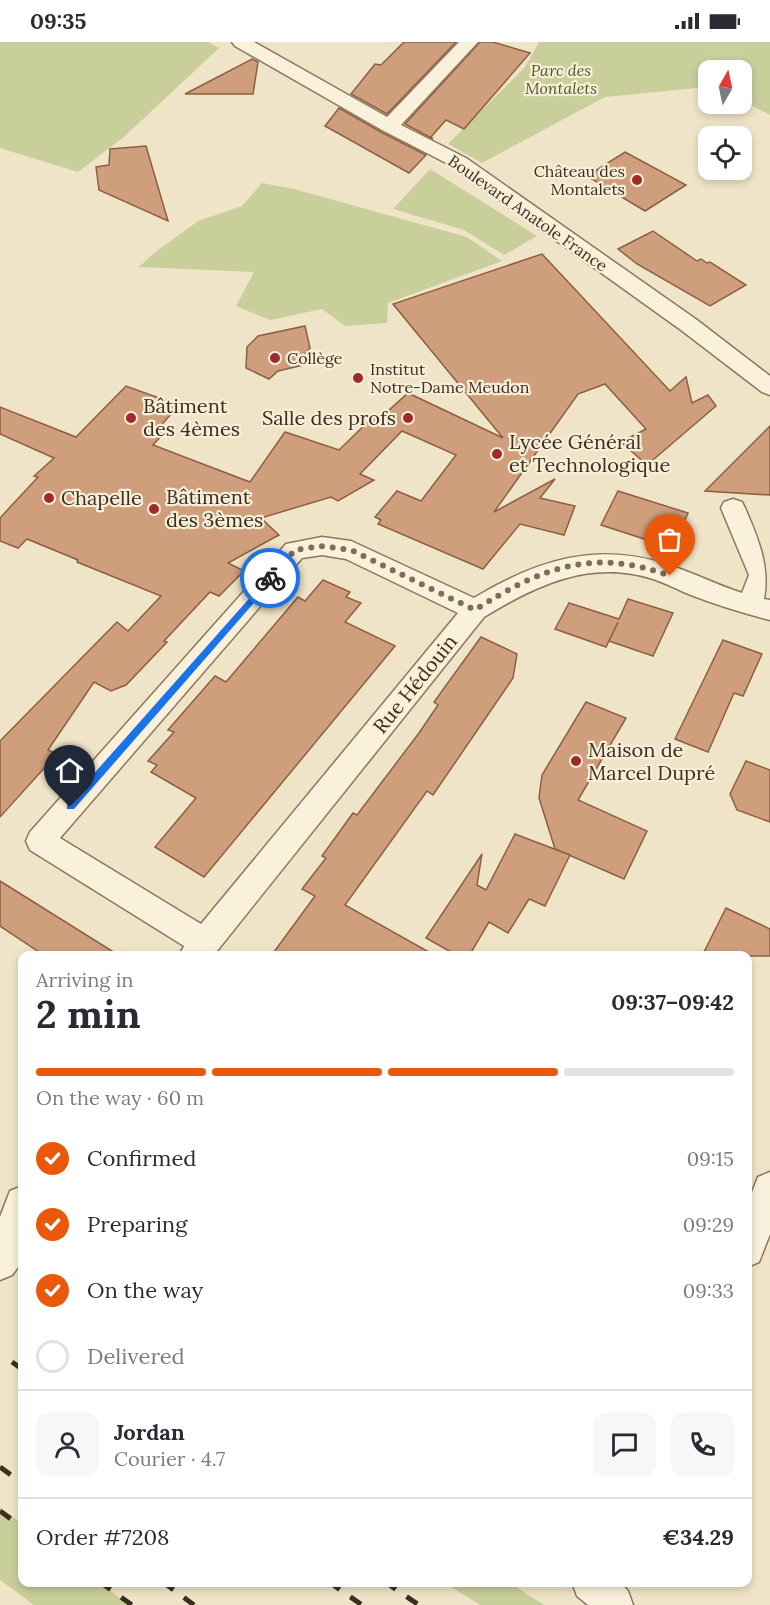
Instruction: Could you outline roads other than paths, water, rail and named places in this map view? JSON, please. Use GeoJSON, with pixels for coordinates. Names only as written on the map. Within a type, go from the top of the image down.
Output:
{"type":"FeatureCollection","features":[{"type":"Feature","properties":{"kind":"street","name":"Boulevard Anatole France"},"geometry":{"type":"LineString","coordinates":[[241,42],[389,126],[459,162],[689,325],[770,387]]}},
{"type":"Feature","properties":{"kind":"street"},"geometry":{"type":"LineString","coordinates":[[389,126],[469,42]]}},
{"type":"Feature","properties":{"kind":"street","name":"Rue Hédouin"},"geometry":{"type":"LineString","coordinates":[[199,949],[475,610],[524,582],[568,564],[593,562],[622,563],[650,568],[759,607],[762,575],[733,508]]}},
{"type":"Feature","properties":{"kind":"street"},"geometry":{"type":"LineString","coordinates":[[199,949],[40,841],[295,550],[321,546],[351,550],[475,610]]}},
{"type":"Feature","properties":{"kind":"street"},"geometry":{"type":"LineString","coordinates":[[752,1237],[770,1189]]}},
{"type":"Feature","properties":{"kind":"street"},"geometry":{"type":"LineString","coordinates":[[0,1262],[10,1251],[15,1211]]}},
{"type":"Feature","properties":{"kind":"railway"},"geometry":{"type":"LineString","coordinates":[[12,1362],[18,1366]]}},
{"type":"Feature","properties":{"kind":"railway"},"geometry":{"type":"LineString","coordinates":[[0,1467],[18,1480]]}},
{"type":"Feature","properties":{"kind":"railway"},"geometry":{"type":"LineString","coordinates":[[0,1511],[18,1524]]}},
{"type":"Feature","properties":{"kind":"railway"},"geometry":{"type":"LineString","coordinates":[[107,1587],[132,1605]]}},
{"type":"Feature","properties":{"kind":"railway"},"geometry":{"type":"LineString","coordinates":[[170,1587],[194,1605]]}},
{"type":"Feature","properties":{"kind":"railway"},"geometry":{"type":"LineString","coordinates":[[336,1587],[362,1605]]}},
{"type":"Feature","properties":{"kind":"railway"},"geometry":{"type":"LineString","coordinates":[[392,1587],[419,1605]]}},
{"type":"Feature","properties":{"kind":"place","name":"Château des Montalets"},"geometry":{"type":"Point","coordinates":[637,180]}},
{"type":"Feature","properties":{"kind":"place","name":"Collège"},"geometry":{"type":"Point","coordinates":[275,358]}},
{"type":"Feature","properties":{"kind":"place","name":"Institut Notre-Dame Meudon"},"geometry":{"type":"Point","coordinates":[358,378]}},
{"type":"Feature","properties":{"kind":"place","name":"Bâtiment des 4èmes"},"geometry":{"type":"Point","coordinates":[131,418]}},
{"type":"Feature","properties":{"kind":"place","name":"Salle des profs"},"geometry":{"type":"Point","coordinates":[408,418]}},
{"type":"Feature","properties":{"kind":"place","name":"Lycée Général et Technologique"},"geometry":{"type":"Point","coordinates":[497,454]}},
{"type":"Feature","properties":{"kind":"place","name":"Chapelle"},"geometry":{"type":"Point","coordinates":[49,498]}},
{"type":"Feature","properties":{"kind":"place","name":"Bâtiment des 3èmes"},"geometry":{"type":"Point","coordinates":[154,509]}},
{"type":"Feature","properties":{"kind":"place","name":"Maison de Marcel Dupré"},"geometry":{"type":"Point","coordinates":[576,761]}},
{"type":"Feature","properties":{"kind":"park label","name":"Parc des Montalets"},"geometry":{"type":"Point","coordinates":[561,79]}}]}
